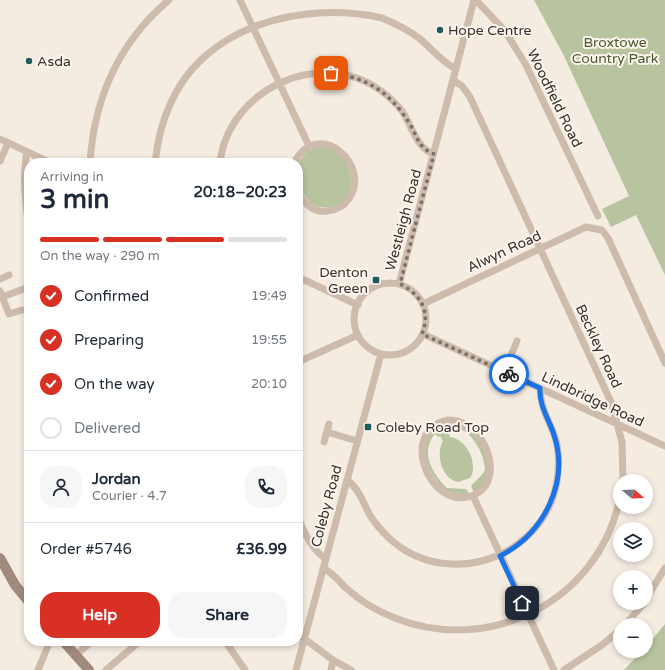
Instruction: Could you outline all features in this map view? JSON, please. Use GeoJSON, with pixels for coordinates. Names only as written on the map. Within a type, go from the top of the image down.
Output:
{"type":"FeatureCollection","features":[{"type":"Feature","properties":{"kind":"main road"},"geometry":{"type":"LineString","coordinates":[[0,558],[15,585],[24,596]]}},
{"type":"Feature","properties":{"kind":"main road"},"geometry":{"type":"LineString","coordinates":[[68,646],[89,670]]}},
{"type":"Feature","properties":{"kind":"street"},"geometry":{"type":"LineString","coordinates":[[91,158],[95,122],[111,75],[118,60],[135,35],[169,0]]}},
{"type":"Feature","properties":{"kind":"street"},"geometry":{"type":"LineString","coordinates":[[240,0],[309,146]]}},
{"type":"Feature","properties":{"kind":"street","name":"Westleigh Road"},"geometry":{"type":"LineString","coordinates":[[400,284],[475,0]]}},
{"type":"Feature","properties":{"kind":"street","name":"Woodfield Road"},"geometry":{"type":"LineString","coordinates":[[475,0],[505,31],[526,65],[598,216]]}},
{"type":"Feature","properties":{"kind":"street"},"geometry":{"type":"LineString","coordinates":[[156,158],[162,124],[169,106],[184,80],[211,48],[231,34],[251,23],[278,13],[299,9],[335,8],[357,11],[382,18],[409,31],[456,69]]}},
{"type":"Feature","properties":{"kind":"street"},"geometry":{"type":"LineString","coordinates":[[221,158],[226,140],[237,117],[251,101],[279,82],[294,77],[322,72],[339,74],[364,81],[390,98],[402,111],[423,148],[434,154]]}},
{"type":"Feature","properties":{"kind":"street","name":"Beckley Road"},"geometry":{"type":"LineString","coordinates":[[454,81],[462,86],[470,97],[611,402],[622,442],[623,474]]}},
{"type":"Feature","properties":{"kind":"street"},"geometry":{"type":"LineString","coordinates":[[0,139],[40,158]]}},
{"type":"Feature","properties":{"kind":"street"},"geometry":{"type":"LineString","coordinates":[[0,161],[8,143]]}},
{"type":"Feature","properties":{"kind":"street"},"geometry":{"type":"LineString","coordinates":[[297,158],[301,152],[309,146],[319,144],[331,145],[344,155],[353,171],[353,192],[344,205],[326,212],[319,211],[305,203],[303,200]]}},
{"type":"Feature","properties":{"kind":"street"},"geometry":{"type":"LineString","coordinates":[[26,158],[27,152]]}},
{"type":"Feature","properties":{"kind":"street"},"geometry":{"type":"LineString","coordinates":[[24,164],[24,187]]}},
{"type":"Feature","properties":{"kind":"street","name":"Alwyn Road"},"geometry":{"type":"LineString","coordinates":[[423,304],[586,227],[598,228],[608,238],[665,363]]}},
{"type":"Feature","properties":{"kind":"street"},"geometry":{"type":"LineString","coordinates":[[0,279],[9,276]]}},
{"type":"Feature","properties":{"kind":"street"},"geometry":{"type":"LineString","coordinates":[[303,279],[358,305]]}},
{"type":"Feature","properties":{"kind":"street"},"geometry":{"type":"LineString","coordinates":[[382,284],[400,284],[416,294],[423,304],[426,320],[422,334],[416,344],[405,352],[395,355],[381,354],[370,349],[358,335],[355,319],[358,305],[362,297],[370,290],[382,284]]}},
{"type":"Feature","properties":{"kind":"street"},"geometry":{"type":"LineString","coordinates":[[22,310],[9,314],[1,294],[24,288]]}},
{"type":"Feature","properties":{"kind":"street","name":"Lindbridge Road"},"geometry":{"type":"LineString","coordinates":[[422,334],[665,446]]}},
{"type":"Feature","properties":{"kind":"street"},"geometry":{"type":"LineString","coordinates":[[303,360],[358,335]]}},
{"type":"Feature","properties":{"kind":"street"},"geometry":{"type":"LineString","coordinates":[[504,372],[517,341]]}},
{"type":"Feature","properties":{"kind":"street","name":"Coleby Road"},"geometry":{"type":"LineString","coordinates":[[303,644],[381,354]]}},
{"type":"Feature","properties":{"kind":"street"},"geometry":{"type":"LineString","coordinates":[[347,480],[356,486],[371,516],[386,535],[401,548],[415,556],[434,562],[452,565],[478,563],[500,556],[516,547],[534,529],[548,508],[556,488],[558,464],[557,449],[554,436],[542,406],[540,388]]}},
{"type":"Feature","properties":{"kind":"street"},"geometry":{"type":"LineString","coordinates":[[455,420],[463,422],[474,430],[484,444],[491,466],[490,478],[484,488],[473,496],[456,498],[444,494],[434,484],[423,461],[421,454],[424,439],[429,429],[440,422],[455,420]]}},
{"type":"Feature","properties":{"kind":"street"},"geometry":{"type":"LineString","coordinates":[[324,442],[329,424]]}},
{"type":"Feature","properties":{"kind":"street"},"geometry":{"type":"LineString","coordinates":[[327,432],[357,441]]}},
{"type":"Feature","properties":{"kind":"street"},"geometry":{"type":"LineString","coordinates":[[473,496],[554,670]]}},
{"type":"Feature","properties":{"kind":"street"},"geometry":{"type":"LineString","coordinates":[[323,568],[331,573],[358,598],[375,609],[396,619],[429,628],[457,630],[479,629],[502,625],[528,615],[559,596],[574,582],[592,561],[609,533],[615,514]]}},
{"type":"Feature","properties":{"kind":"street"},"geometry":{"type":"LineString","coordinates":[[303,528],[312,546],[326,559]]}},
{"type":"Feature","properties":{"kind":"street"},"geometry":{"type":"LineString","coordinates":[[653,588],[665,568]]}},
{"type":"Feature","properties":{"kind":"street"},"geometry":{"type":"LineString","coordinates":[[631,618],[638,610]]}},
{"type":"Feature","properties":{"kind":"street"},"geometry":{"type":"LineString","coordinates":[[564,670],[602,646],[613,636]]}},
{"type":"Feature","properties":{"kind":"street"},"geometry":{"type":"LineString","coordinates":[[304,640],[350,670]]}},
{"type":"Feature","properties":{"kind":"street"},"geometry":{"type":"LineString","coordinates":[[38,670],[48,646]]}},
{"type":"Feature","properties":{"kind":"street"},"geometry":{"type":"LineString","coordinates":[[76,655],[86,646]]}},
{"type":"Feature","properties":{"kind":"street"},"geometry":{"type":"LineString","coordinates":[[106,670],[134,646]]}},
{"type":"Feature","properties":{"kind":"street"},"geometry":{"type":"LineString","coordinates":[[228,646],[245,670]]}},
{"type":"Feature","properties":{"kind":"street","name":"Coleby Road"},"geometry":{"type":"LineString","coordinates":[[296,670],[302,646]]}},
{"type":"Feature","properties":{"kind":"street"},"geometry":{"type":"LineString","coordinates":[[332,670],[333,660]]}},
{"type":"Feature","properties":{"kind":"green space","name":"Broxtowe Country Park"},"geometry":{"type":"Polygon","coordinates":[[[534,0],[665,0],[665,275],[636,215],[611,227],[602,209],[629,196],[564,56],[534,0]]]}},
{"type":"Feature","properties":{"kind":"green space"},"geometry":{"type":"Polygon","coordinates":[[[320,146],[338,152],[346,162],[350,173],[351,184],[343,201],[335,206],[324,207],[311,204],[303,193],[303,158],[302,158],[307,151],[320,146]]]}},
{"type":"Feature","properties":{"kind":"green space"},"geometry":{"type":"Polygon","coordinates":[[[446,423],[461,426],[468,430],[479,440],[486,454],[488,465],[485,484],[474,493],[471,486],[483,474],[485,467],[481,452],[470,436],[455,428],[447,430],[450,437],[462,442],[470,453],[472,459],[473,466],[470,478],[458,482],[452,480],[444,471],[440,459],[443,441],[440,436],[438,437],[435,434],[430,441],[428,456],[437,476],[447,488],[466,489],[470,495],[446,493],[436,481],[426,461],[425,454],[429,435],[436,428],[446,423]]]}},
{"type":"Feature","properties":{"kind":"green space"},"geometry":{"type":"Polygon","coordinates":[[[665,624],[665,670],[624,670],[635,658],[653,658],[653,639],[665,624]]]}},
{"type":"Feature","properties":{"kind":"way so far"},"geometry":{"type":"LineString","coordinates":[[331,73],[364,81],[379,89],[402,111],[423,148],[434,154],[400,284],[409,288],[416,294],[423,304],[426,320],[425,328],[422,334],[509,374]]}},
{"type":"Feature","properties":{"kind":"place","name":"Hope Centre"},"geometry":{"type":"Point","coordinates":[440,30]}},
{"type":"Feature","properties":{"kind":"place","name":"Asda"},"geometry":{"type":"Point","coordinates":[29,61]}},
{"type":"Feature","properties":{"kind":"place","name":"Denton Green"},"geometry":{"type":"Point","coordinates":[376,280]}},
{"type":"Feature","properties":{"kind":"place","name":"Coleby Road Top"},"geometry":{"type":"Point","coordinates":[368,427]}},
{"type":"Feature","properties":{"kind":"route"},"geometry":{"type":"LineString","coordinates":[[509,374],[540,388],[542,406],[554,436],[558,464],[556,488],[553,498],[543,518],[527,538],[516,547],[500,556],[522,603]]}}]}
